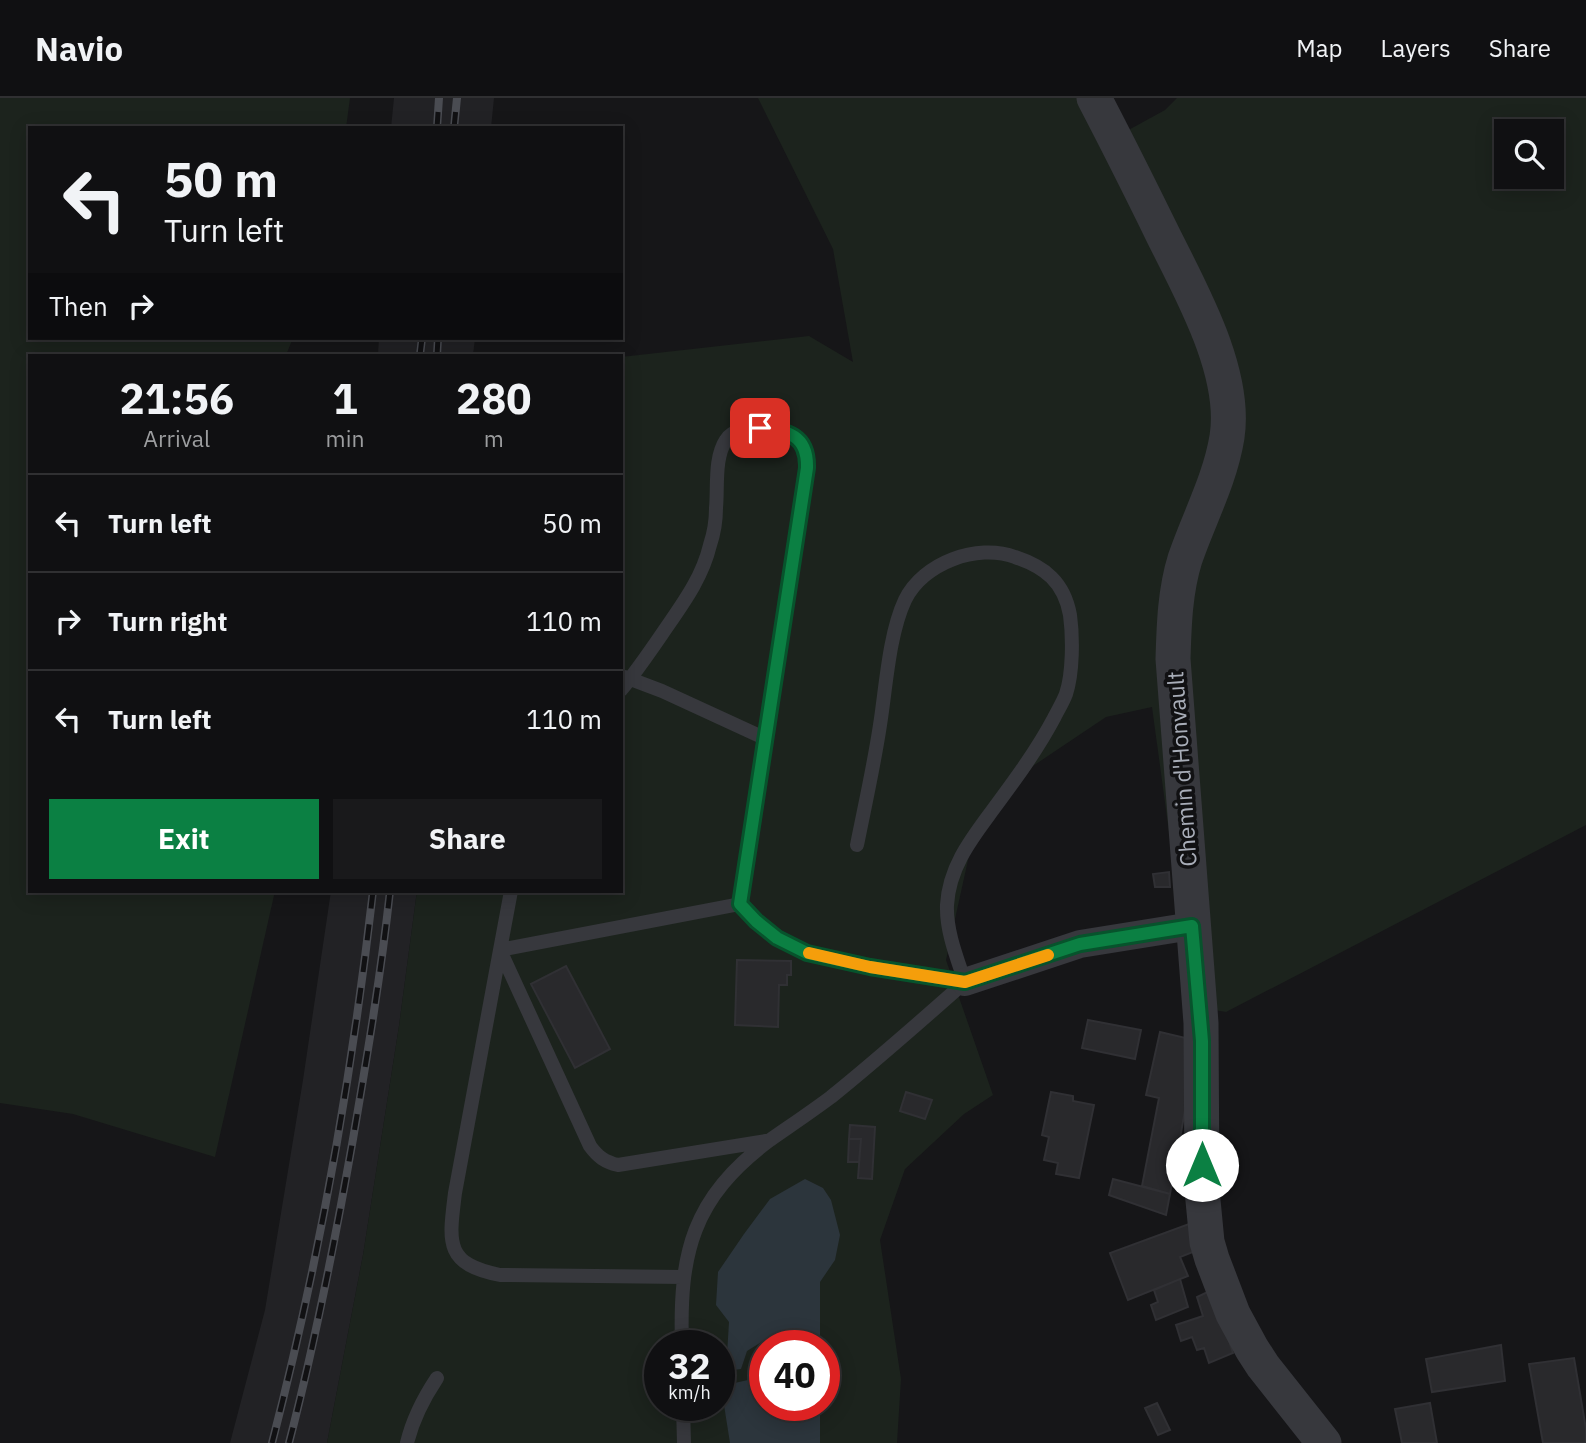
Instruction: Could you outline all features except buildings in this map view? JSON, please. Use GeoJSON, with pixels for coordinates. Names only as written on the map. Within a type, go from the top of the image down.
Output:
{"type":"FeatureCollection","features":[{"type":"Feature","properties":{"kind":"street","name":"Chemin d'Honvault"},"geometry":{"type":"LineString","coordinates":[[1094,98],[1198,309],[1220,364],[1228,404],[1228,422],[1217,475],[1180,577],[1174,616],[1172,659],[1202,1041],[1202,1189],[1207,1242],[1233,1314],[1252,1349],[1324,1443]]}},
{"type":"Feature","properties":{"kind":"street"},"geometry":{"type":"LineString","coordinates":[[965,982],[1080,944],[1192,926]]}},
{"type":"Feature","properties":{"kind":"lane"},"geometry":{"type":"LineString","coordinates":[[740,904],[806,481],[807,456],[804,446],[787,433],[746,428],[733,432],[721,451],[715,526],[706,560],[687,598],[624,682],[662,691],[764,738]]}},
{"type":"Feature","properties":{"kind":"lane"},"geometry":{"type":"LineString","coordinates":[[857,845],[893,640],[906,599],[922,578],[962,556],[989,552],[1010,555],[1039,566],[1057,583],[1067,604],[1071,637],[1069,680],[1066,695],[1045,734],[1009,789],[969,842],[954,874],[947,908],[954,946],[965,982]]}},
{"type":"Feature","properties":{"kind":"lane"},"geometry":{"type":"LineString","coordinates":[[511,893],[455,1193],[452,1230],[456,1254],[472,1268],[500,1275],[683,1277]]}},
{"type":"Feature","properties":{"kind":"lane"},"geometry":{"type":"LineString","coordinates":[[500,950],[740,904]]}},
{"type":"Feature","properties":{"kind":"lane"},"geometry":{"type":"LineString","coordinates":[[740,904],[777,938],[807,953],[870,967],[965,982]]}},
{"type":"Feature","properties":{"kind":"lane"},"geometry":{"type":"LineString","coordinates":[[500,950],[590,1146],[607,1163],[618,1165],[769,1141]]}},
{"type":"Feature","properties":{"kind":"lane"},"geometry":{"type":"LineString","coordinates":[[682,1330],[683,1277],[694,1232],[710,1200],[735,1170],[769,1141],[833,1095],[965,982]]}},
{"type":"Feature","properties":{"kind":"lane"},"geometry":{"type":"LineString","coordinates":[[407,1443],[416,1413],[437,1378]]}},
{"type":"Feature","properties":{"kind":"lane"},"geometry":{"type":"LineString","coordinates":[[683,1421],[684,1443]]}},
{"type":"Feature","properties":{"kind":"shaded area"},"geometry":{"type":"Polygon","coordinates":[[[0,98],[350,98],[346,126],[28,126],[28,340],[292,340],[286,354],[28,354],[28,893],[275,893],[215,1157],[73,1114],[0,1103],[0,98]]]}},
{"type":"Feature","properties":{"kind":"shaded area"},"geometry":{"type":"Polygon","coordinates":[[[394,98],[494,98],[491,126],[391,126],[394,98]]]}},
{"type":"Feature","properties":{"kind":"shaded area"},"geometry":{"type":"Polygon","coordinates":[[[758,98],[1077,98],[1103,144],[1165,110],[1177,98],[1586,98],[1586,825],[1226,1012],[1186,1005],[1174,869],[1152,707],[1106,717],[1033,766],[970,851],[946,960],[993,1095],[964,1114],[905,1169],[880,1240],[901,1379],[897,1443],[327,1443],[363,1255],[417,893],[623,893],[623,357],[809,336],[853,362],[833,249],[758,98]]]}},
{"type":"Feature","properties":{"kind":"shaded area"},"geometry":{"type":"Polygon","coordinates":[[[379,340],[475,340],[473,354],[378,354],[379,340]]]}},
{"type":"Feature","properties":{"kind":"shaded area"},"geometry":{"type":"Polygon","coordinates":[[[331,893],[417,893],[363,1255],[327,1443],[230,1443],[265,1310],[331,893]]]}},
{"type":"Feature","properties":{"kind":"shaded area"},"geometry":{"type":"Polygon","coordinates":[[[805,1179],[823,1188],[831,1200],[840,1235],[835,1260],[820,1282],[820,1330],[749,1330],[749,1350],[741,1369],[735,1370],[735,1330],[729,1330],[729,1322],[716,1305],[718,1272],[770,1199],[805,1179]]]}},
{"type":"Feature","properties":{"kind":"shaded area"},"geometry":{"type":"Polygon","coordinates":[[[749,1381],[749,1421],[820,1421],[820,1443],[730,1443],[727,1421],[735,1421],[735,1383],[749,1381]]]}},
{"type":"Feature","properties":{"kind":"railway"},"geometry":{"type":"LineString","coordinates":[[437,126],[439,98]]}},
{"type":"Feature","properties":{"kind":"railway"},"geometry":{"type":"LineString","coordinates":[[454,126],[457,98]]}},
{"type":"Feature","properties":{"kind":"railway"},"geometry":{"type":"LineString","coordinates":[[420,354],[422,340]]}},
{"type":"Feature","properties":{"kind":"railway"},"geometry":{"type":"LineString","coordinates":[[437,354],[438,340]]}},
{"type":"Feature","properties":{"kind":"railway"},"geometry":{"type":"LineString","coordinates":[[272,1443],[305,1306],[332,1168],[355,1030],[373,893]]}},
{"type":"Feature","properties":{"kind":"railway"},"geometry":{"type":"LineString","coordinates":[[289,1443],[332,1254],[373,1015],[390,893]]}},
{"type":"Feature","properties":{"kind":"slow traffic"},"geometry":{"type":"LineString","coordinates":[[809,953],[870,967],[965,982],[1048,955]]}},
{"type":"Feature","properties":{"kind":"route"},"geometry":{"type":"LineString","coordinates":[[760,428],[787,433],[796,438],[804,446],[807,468],[740,904],[777,938],[807,953],[870,967],[965,982],[1080,944],[1192,926],[1202,1041],[1202,1165]]}}]}
